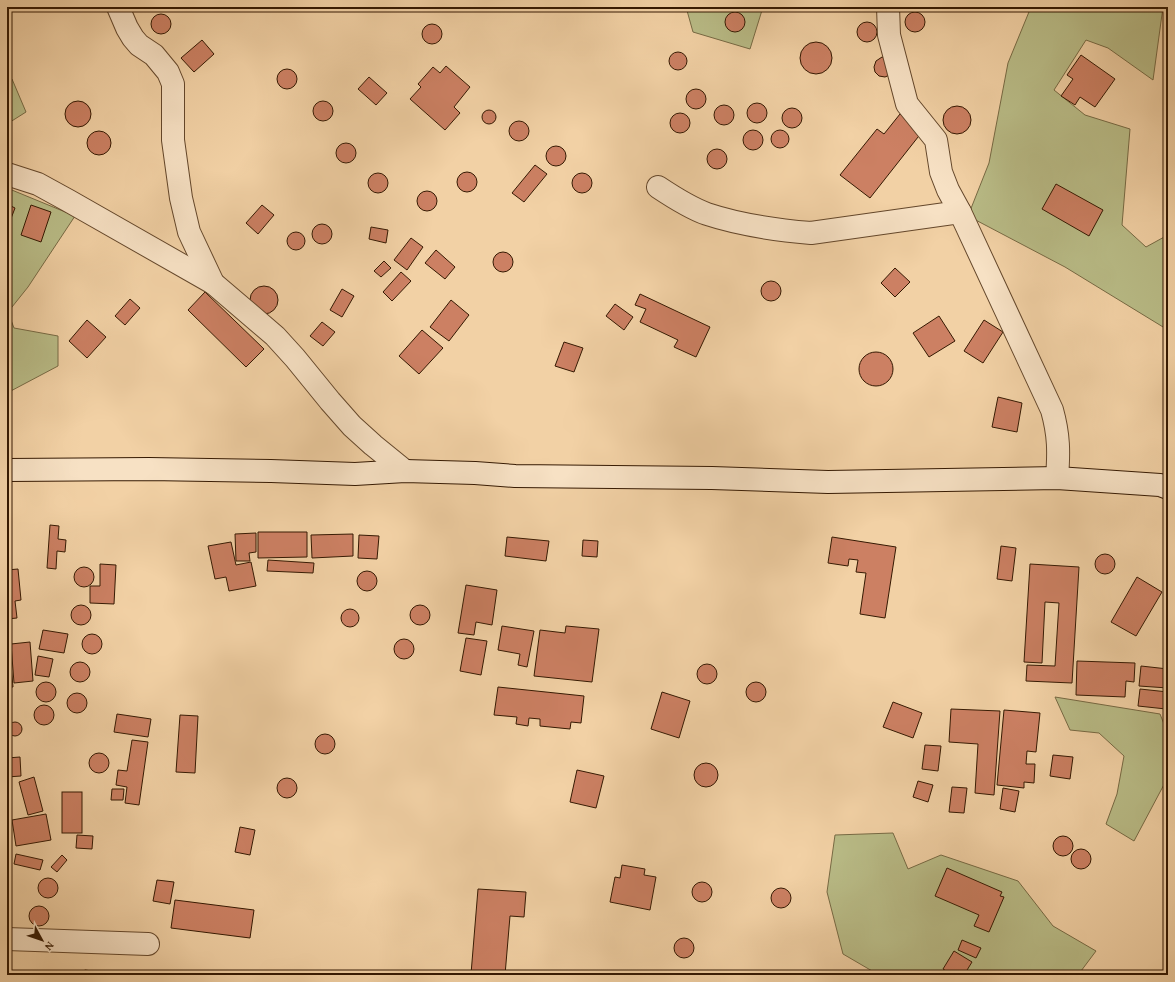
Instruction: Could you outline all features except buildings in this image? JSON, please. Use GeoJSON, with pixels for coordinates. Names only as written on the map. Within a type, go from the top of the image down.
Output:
{"type":"FeatureCollection","features":[{"type":"Feature","properties":{"kind":"street"},"geometry":{"type":"LineString","coordinates":[[118,7],[133,38],[139,45],[154,55],[168,72],[173,84],[173,140],[181,198],[189,232],[213,283]]}},
{"type":"Feature","properties":{"kind":"street"},"geometry":{"type":"LineString","coordinates":[[888,7],[889,34],[907,104],[936,140],[941,172],[948,190],[960,212],[1052,410],[1057,428],[1059,452],[1056,478]]}},
{"type":"Feature","properties":{"kind":"street"},"geometry":{"type":"LineString","coordinates":[[7,174],[38,184],[213,283],[275,336],[352,426],[373,446],[405,471]]}},
{"type":"Feature","properties":{"kind":"street"},"geometry":{"type":"LineString","coordinates":[[658,187],[673,197],[706,213],[724,219],[786,231],[811,233],[960,212]]}},
{"type":"Feature","properties":{"kind":"street"},"geometry":{"type":"LineString","coordinates":[[7,470],[149,469],[355,474],[405,471],[515,476],[712,478],[828,482],[1056,478],[1165,485]]}},
{"type":"Feature","properties":{"kind":"street"},"geometry":{"type":"LineString","coordinates":[[7,939],[148,944]]}},
{"type":"Feature","properties":{"kind":"green space"},"geometry":{"type":"Polygon","coordinates":[[[686,7],[763,7],[750,49],[693,32],[686,7]]]}},
{"type":"Feature","properties":{"kind":"green space"},"geometry":{"type":"Polygon","coordinates":[[[1031,7],[1163,7],[1153,80],[1108,48],[1086,40],[1054,90],[1085,115],[1130,129],[1122,225],[1146,247],[1166,236],[1168,237],[1168,330],[1065,267],[968,216],[989,163],[1008,63],[1031,7]]]}},
{"type":"Feature","properties":{"kind":"green space"},"geometry":{"type":"Polygon","coordinates":[[[7,76],[12,79],[26,112],[7,124],[7,76]]]}},
{"type":"Feature","properties":{"kind":"green space"},"geometry":{"type":"Polygon","coordinates":[[[7,188],[75,216],[28,287],[8,312],[14,328],[58,336],[58,366],[7,393],[7,188]]]}},
{"type":"Feature","properties":{"kind":"green space"},"geometry":{"type":"Polygon","coordinates":[[[1055,697],[1160,714],[1168,734],[1168,777],[1134,841],[1106,824],[1117,794],[1124,756],[1099,733],[1070,730],[1055,697]]]}},
{"type":"Feature","properties":{"kind":"green space"},"geometry":{"type":"Polygon","coordinates":[[[893,833],[908,869],[941,855],[1018,881],[1053,926],[1096,951],[1078,975],[879,975],[843,954],[827,892],[835,835],[893,833]]]}}]}
